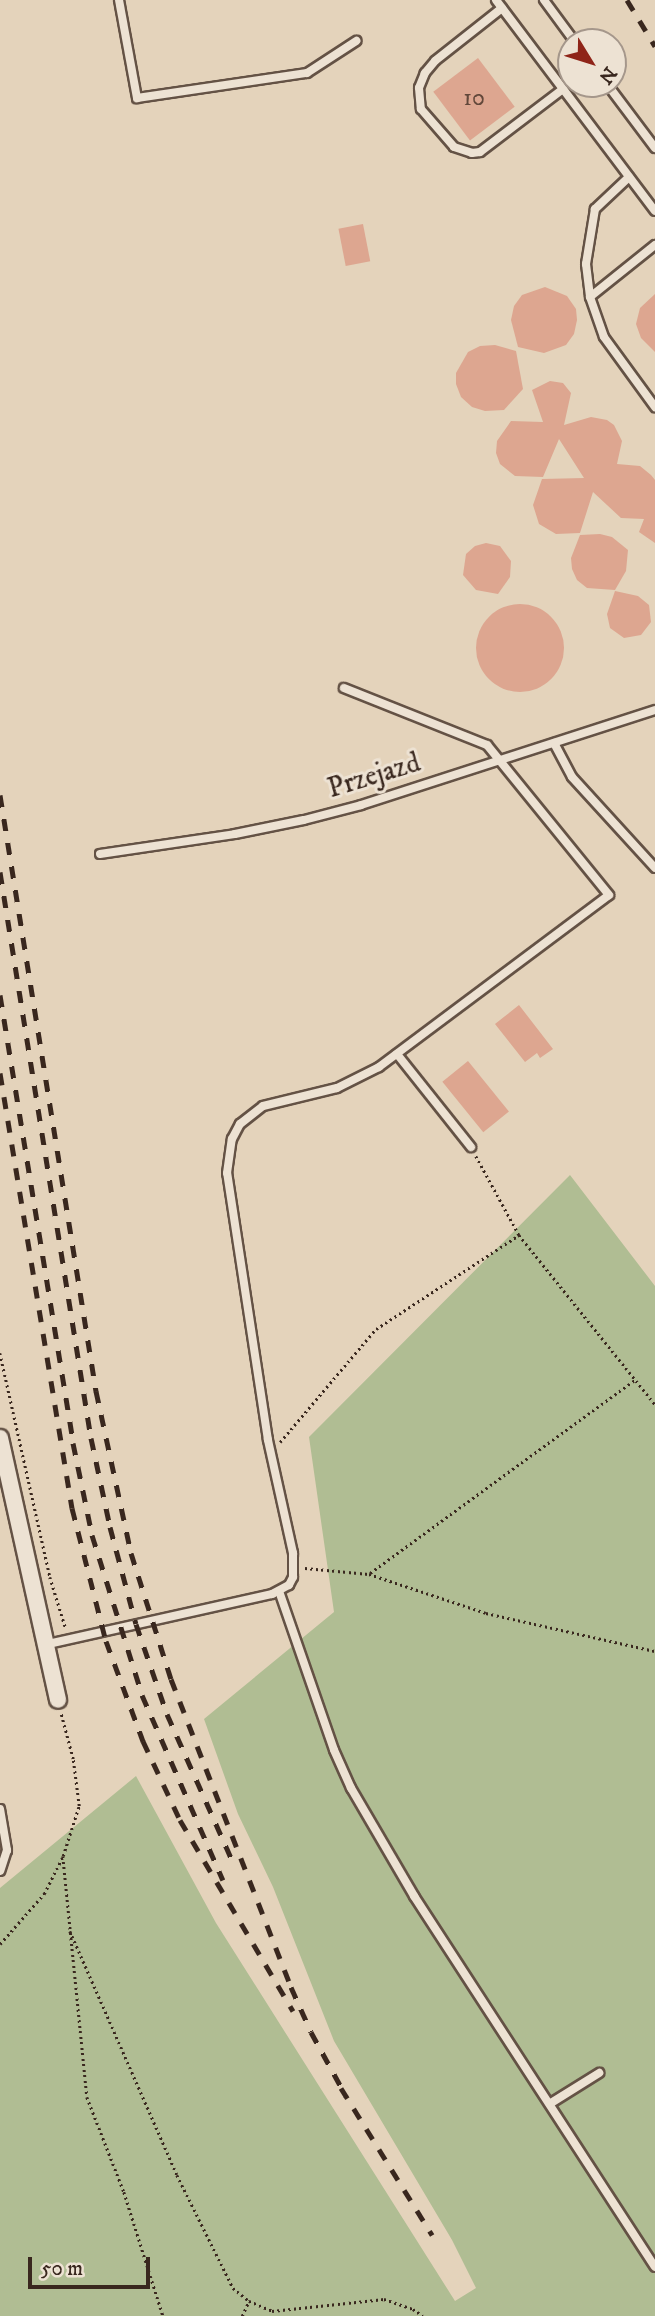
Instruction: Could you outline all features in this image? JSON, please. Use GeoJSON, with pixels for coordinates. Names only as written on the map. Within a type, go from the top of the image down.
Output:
{"type":"FeatureCollection","features":[{"type":"Feature","properties":{"kind":"street"},"geometry":{"type":"LineString","coordinates":[[0,1438],[48,1644],[58,1700]]}},
{"type":"Feature","properties":{"kind":"lane"},"geometry":{"type":"LineString","coordinates":[[119,0],[137,98],[307,74],[356,41]]}},
{"type":"Feature","properties":{"kind":"lane"},"geometry":{"type":"LineString","coordinates":[[496,0],[557,81]]}},
{"type":"Feature","properties":{"kind":"lane"},"geometry":{"type":"LineString","coordinates":[[544,0],[565,28]]}},
{"type":"Feature","properties":{"kind":"lane"},"geometry":{"type":"LineString","coordinates":[[502,8],[435,61],[419,88],[421,109],[454,147],[472,153],[480,152],[557,94]]}},
{"type":"Feature","properties":{"kind":"lane"},"geometry":{"type":"LineString","coordinates":[[570,98],[655,211]]}},
{"type":"Feature","properties":{"kind":"lane"},"geometry":{"type":"LineString","coordinates":[[618,98],[655,148]]}},
{"type":"Feature","properties":{"kind":"lane"},"geometry":{"type":"LineString","coordinates":[[629,177],[595,209],[586,264],[590,297],[604,337],[655,407]]}},
{"type":"Feature","properties":{"kind":"lane"},"geometry":{"type":"LineString","coordinates":[[590,297],[655,245]]}},
{"type":"Feature","properties":{"kind":"lane"},"geometry":{"type":"LineString","coordinates":[[48,1644],[279,1591],[289,1585],[294,1567],[271,1452],[231,1205],[227,1173],[232,1139],[250,1114],[263,1106],[337,1088],[379,1067],[609,895],[527,798],[501,760],[487,745],[344,688]]}},
{"type":"Feature","properties":{"kind":"lane","name":"Przejazd"},"geometry":{"type":"LineString","coordinates":[[100,854],[235,834],[304,820],[655,710]]}},
{"type":"Feature","properties":{"kind":"lane"},"geometry":{"type":"LineString","coordinates":[[554,743],[572,777],[655,868]]}},
{"type":"Feature","properties":{"kind":"lane"},"geometry":{"type":"LineString","coordinates":[[397,1054],[471,1147]]}},
{"type":"Feature","properties":{"kind":"lane"},"geometry":{"type":"LineString","coordinates":[[279,1591],[334,1750],[351,1788],[414,1896],[551,2103],[655,2267]]}},
{"type":"Feature","properties":{"kind":"lane"},"geometry":{"type":"LineString","coordinates":[[0,1809],[7,1850],[0,1871]]}},
{"type":"Feature","properties":{"kind":"lane"},"geometry":{"type":"LineString","coordinates":[[551,2103],[599,2073]]}},
{"type":"Feature","properties":{"kind":"path"},"geometry":{"type":"LineString","coordinates":[[471,1147],[519,1235],[655,1404]]}},
{"type":"Feature","properties":{"kind":"path"},"geometry":{"type":"LineString","coordinates":[[271,1452],[376,1329],[519,1235]]}},
{"type":"Feature","properties":{"kind":"path"},"geometry":{"type":"LineString","coordinates":[[0,1353],[50,1577],[68,1639]]}},
{"type":"Feature","properties":{"kind":"path"},"geometry":{"type":"LineString","coordinates":[[369,1574],[636,1379]]}},
{"type":"Feature","properties":{"kind":"path"},"geometry":{"type":"LineString","coordinates":[[294,1567],[369,1574],[486,1613],[655,1651]]}},
{"type":"Feature","properties":{"kind":"path"},"geometry":{"type":"LineString","coordinates":[[0,1944],[44,1894],[63,1856],[79,1807],[73,1759],[58,1700]]}},
{"type":"Feature","properties":{"kind":"path"},"geometry":{"type":"LineString","coordinates":[[63,1856],[87,2097],[124,2192],[163,2316]]}},
{"type":"Feature","properties":{"kind":"path"},"geometry":{"type":"LineString","coordinates":[[70,1931],[177,2175],[233,2288],[249,2301],[272,2311],[384,2299],[413,2309],[423,2316]]}},
{"type":"Feature","properties":{"kind":"path"},"geometry":{"type":"LineString","coordinates":[[242,2316],[249,2301]]}},
{"type":"Feature","properties":{"kind":"green space"},"geometry":{"type":"Polygon","coordinates":[[[570,1175],[655,1286],[655,2316],[0,2316],[0,1888],[136,1776],[216,1923],[455,2301],[476,2288],[452,2240],[334,2041],[273,1887],[238,1814],[204,1719],[334,1612],[309,1437],[570,1175]]]}},
{"type":"Feature","properties":{"kind":"building"},"geometry":{"type":"Polygon","coordinates":[[[478,58],[515,107],[470,140],[433,92],[478,58]]]}},
{"type":"Feature","properties":{"kind":"building"},"geometry":{"type":"Polygon","coordinates":[[[363,224],[370,261],[346,266],[338,229],[363,224]]]}},
{"type":"Feature","properties":{"kind":"building"},"geometry":{"type":"Polygon","coordinates":[[[545,287],[567,296],[576,309],[577,320],[574,334],[566,345],[544,353],[518,347],[511,320],[514,306],[522,295],[545,287]]]}},
{"type":"Feature","properties":{"kind":"building"},"geometry":{"type":"Polygon","coordinates":[[[655,294],[655,352],[641,338],[636,324],[640,308],[655,294]]]}},
{"type":"Feature","properties":{"kind":"building"},"geometry":{"type":"Polygon","coordinates":[[[495,345],[516,351],[523,389],[504,410],[485,411],[472,407],[461,397],[456,384],[456,373],[468,352],[480,346],[495,345]]]}},
{"type":"Feature","properties":{"kind":"building"},"geometry":{"type":"Polygon","coordinates":[[[550,381],[563,383],[571,393],[564,425],[591,417],[607,420],[614,425],[622,441],[617,464],[640,466],[655,480],[655,543],[639,532],[644,519],[621,518],[593,492],[580,533],[556,534],[539,524],[533,505],[542,479],[584,478],[559,439],[543,477],[515,476],[500,464],[496,453],[497,441],[511,421],[543,422],[532,390],[550,381]]]}},
{"type":"Feature","properties":{"kind":"building"},"geometry":{"type":"Polygon","coordinates":[[[600,534],[612,537],[628,550],[626,571],[615,590],[587,588],[577,580],[572,569],[571,558],[580,535],[600,534]]]}},
{"type":"Feature","properties":{"kind":"building"},"geometry":{"type":"Polygon","coordinates":[[[486,543],[500,546],[511,561],[510,577],[498,594],[476,590],[463,575],[466,554],[475,546],[486,543]]]}},
{"type":"Feature","properties":{"kind":"building"},"geometry":{"type":"Polygon","coordinates":[[[615,591],[638,596],[649,605],[651,622],[641,635],[624,638],[610,628],[607,614],[615,591]]]}},
{"type":"Feature","properties":{"kind":"building"},"geometry":{"type":"Polygon","coordinates":[[[520,604],[545,611],[557,623],[564,648],[557,673],[545,685],[520,692],[495,685],[483,673],[476,648],[483,623],[495,611],[520,604]]]}},
{"type":"Feature","properties":{"kind":"building"},"geometry":{"type":"Polygon","coordinates":[[[519,1005],[553,1049],[540,1058],[537,1053],[525,1062],[495,1024],[519,1005]]]}},
{"type":"Feature","properties":{"kind":"building"},"geometry":{"type":"Polygon","coordinates":[[[468,1061],[509,1112],[483,1132],[442,1082],[468,1061]]]}},
{"type":"Feature","properties":{"kind":"railway"},"geometry":{"type":"LineString","coordinates":[[627,0],[655,46]]}},
{"type":"Feature","properties":{"kind":"railway"},"geometry":{"type":"LineString","coordinates":[[0,795],[96,1391],[131,1553],[171,1679],[291,1987],[311,2032],[346,2096]]}},
{"type":"Feature","properties":{"kind":"railway"},"geometry":{"type":"LineString","coordinates":[[0,872],[91,1438],[110,1527],[136,1624],[167,1714],[233,1862]]}},
{"type":"Feature","properties":{"kind":"railway"},"geometry":{"type":"LineString","coordinates":[[0,995],[73,1443],[92,1535],[142,1695],[223,1880]]}},
{"type":"Feature","properties":{"kind":"railway"},"geometry":{"type":"LineString","coordinates":[[0,1073],[72,1508],[106,1641],[143,1741],[180,1820],[293,2011]]}},
{"type":"Feature","properties":{"kind":"railway"},"geometry":{"type":"LineString","coordinates":[[341,2088],[432,2235]]}}]}
